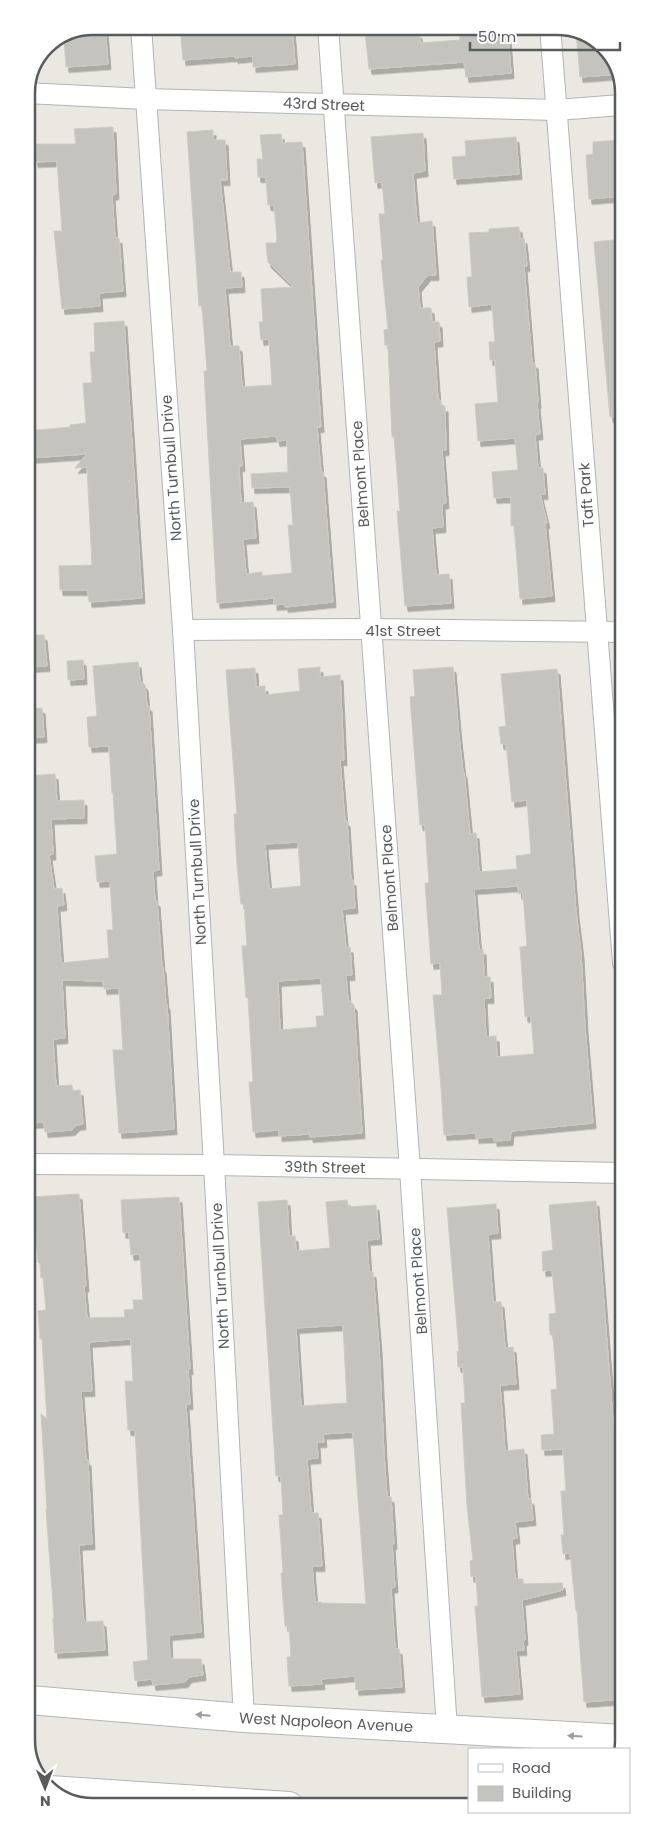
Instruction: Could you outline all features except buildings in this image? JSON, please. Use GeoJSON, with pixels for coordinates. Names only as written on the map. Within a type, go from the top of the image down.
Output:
{"type":"FeatureCollection","features":[{"type":"Feature","properties":{"kind":"main road","name":"West Napoleon Avenue"},"geometry":{"type":"LineString","coordinates":[[35,1701],[244,1718],[615,1738]]}},
{"type":"Feature","properties":{"kind":"main road"},"geometry":{"type":"LineString","coordinates":[[70,1792],[157,1798]]}},
{"type":"Feature","properties":{"kind":"street","name":"North Turnbull Drive"},"geometry":{"type":"LineString","coordinates":[[141,35],[183,630],[244,1718]]}},
{"type":"Feature","properties":{"kind":"street","name":"Belmont Place"},"geometry":{"type":"LineString","coordinates":[[329,35],[410,1169],[447,1729]]}},
{"type":"Feature","properties":{"kind":"street","name":"Taft Park"},"geometry":{"type":"LineString","coordinates":[[551,35],[615,864]]}},
{"type":"Feature","properties":{"kind":"street","name":"43rd Street"},"geometry":{"type":"LineString","coordinates":[[35,93],[145,99],[557,110],[615,106]]}},
{"type":"Feature","properties":{"kind":"street","name":"41st Street"},"geometry":{"type":"LineString","coordinates":[[183,630],[371,629],[615,631]]}},
{"type":"Feature","properties":{"kind":"street","name":"39th Street"},"geometry":{"type":"LineString","coordinates":[[35,1164],[214,1165],[615,1173]]}}]}
